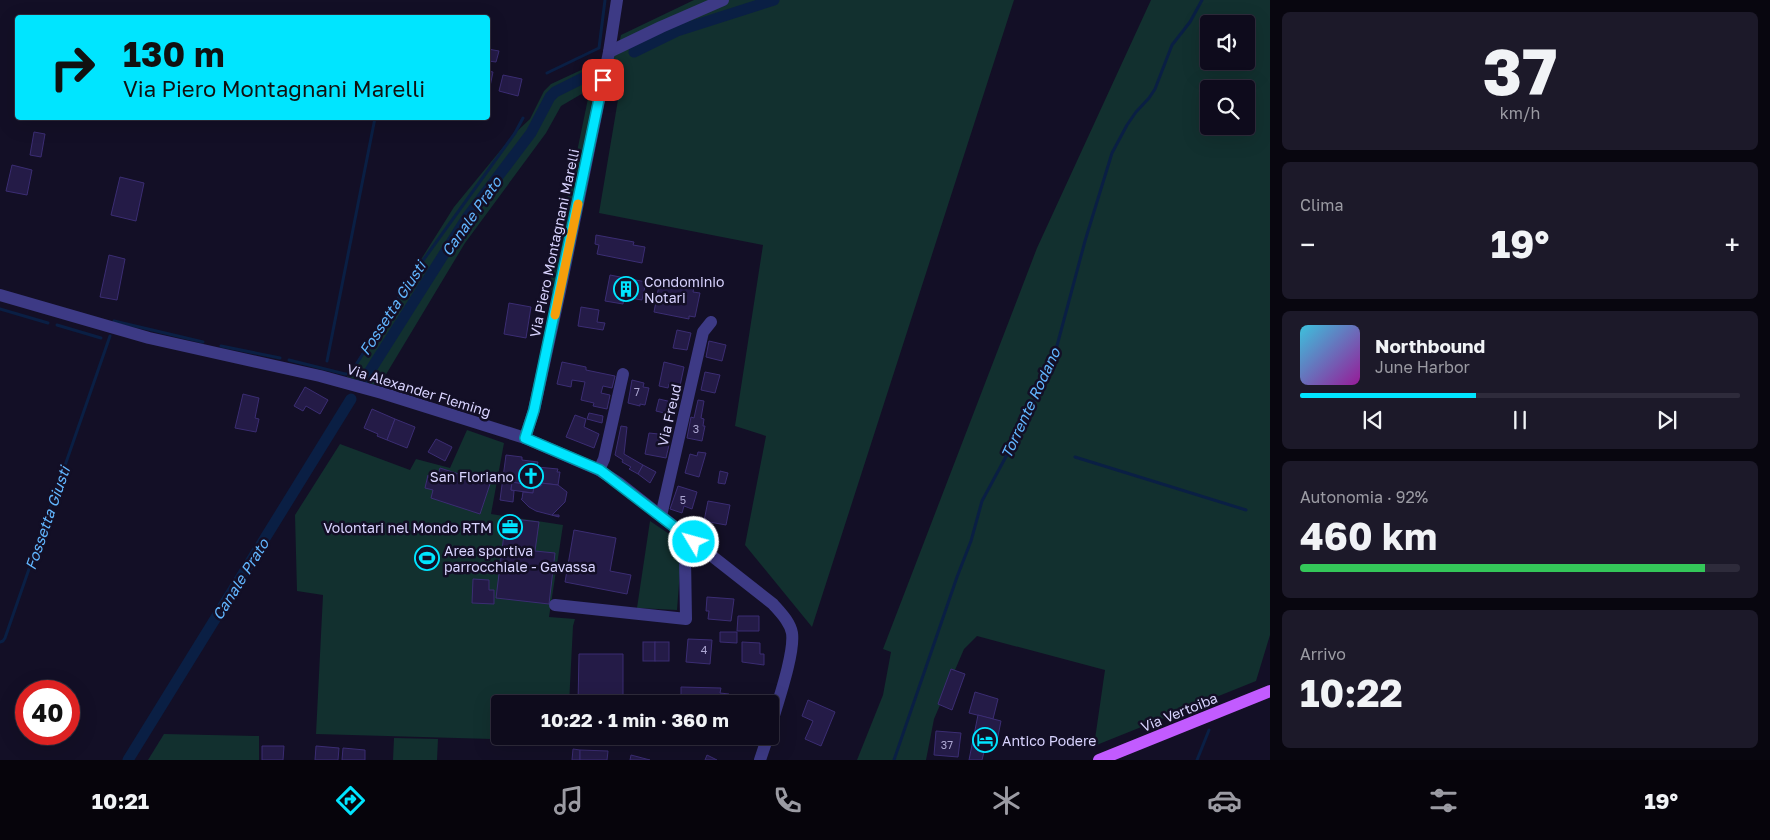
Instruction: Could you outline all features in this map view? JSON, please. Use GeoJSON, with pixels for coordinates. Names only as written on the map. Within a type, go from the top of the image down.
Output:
{"type":"FeatureCollection","features":[{"type":"Feature","properties":{"kind":"main road","name":"Via Vertoiba"},"geometry":{"type":"LineString","coordinates":[[1099,760],[1270,691]]}},
{"type":"Feature","properties":{"kind":"street","name":"Via Piero Montagnani Marelli"},"geometry":{"type":"LineString","coordinates":[[525,438],[534,410],[609,52],[617,0]]}},
{"type":"Feature","properties":{"kind":"street"},"geometry":{"type":"LineString","coordinates":[[609,52],[723,0]]}},
{"type":"Feature","properties":{"kind":"street","name":"Via Alexander Fleming"},"geometry":{"type":"LineString","coordinates":[[0,296],[149,338],[320,376],[382,393],[525,438],[600,470],[773,604],[783,615],[789,625],[792,642],[779,698]]}},
{"type":"Feature","properties":{"kind":"street","name":"Via Freud"},"geometry":{"type":"LineString","coordinates":[[661,516],[703,332],[711,322]]}},
{"type":"Feature","properties":{"kind":"street"},"geometry":{"type":"LineString","coordinates":[[600,470],[623,374]]}},
{"type":"Feature","properties":{"kind":"street"},"geometry":{"type":"LineString","coordinates":[[555,605],[686,618],[685,558],[694,542]]}},
{"type":"Feature","properties":{"kind":"street"},"geometry":{"type":"LineString","coordinates":[[760,760],[765,745]]}},
{"type":"Feature","properties":{"kind":"green space"},"geometry":{"type":"Polygon","coordinates":[[[694,0],[1014,0],[812,627],[745,545],[766,436],[735,426],[763,245],[599,213],[623,70],[603,80],[618,48],[621,35],[694,0]]]}},
{"type":"Feature","properties":{"kind":"green space"},"geometry":{"type":"Polygon","coordinates":[[[1151,0],[1270,0],[1270,635],[1256,681],[1094,746],[1105,670],[977,636],[964,649],[934,719],[926,760],[857,760],[883,695],[891,652],[883,649],[1037,248],[1151,0]]]}},
{"type":"Feature","properties":{"kind":"green space"},"geometry":{"type":"Polygon","coordinates":[[[592,65],[600,67],[554,293],[548,292],[590,89],[561,106],[546,133],[465,243],[379,386],[347,377],[454,207],[514,134],[530,119],[544,91],[551,84],[592,65]]]}},
{"type":"Feature","properties":{"kind":"green space","name":"Area sportiva parrocchiale - Gavassa"},"geometry":{"type":"Polygon","coordinates":[[[467,430],[504,443],[491,514],[563,525],[549,617],[575,619],[569,695],[491,695],[491,739],[316,734],[323,595],[297,591],[295,515],[340,444],[410,470],[416,459],[450,468],[467,430]]]}},
{"type":"Feature","properties":{"kind":"green space"},"geometry":{"type":"Polygon","coordinates":[[[650,521],[681,542],[677,610],[637,608],[650,521]]]}},
{"type":"Feature","properties":{"kind":"green space"},"geometry":{"type":"Polygon","coordinates":[[[164,734],[259,736],[259,760],[148,760],[164,734]]]}},
{"type":"Feature","properties":{"kind":"green space"},"geometry":{"type":"Polygon","coordinates":[[[394,738],[438,739],[437,760],[393,760],[394,738]]]}},
{"type":"Feature","properties":{"kind":"building"},"geometry":{"type":"Polygon","coordinates":[[[490,49],[499,51],[496,62],[490,61],[490,49]]]}},
{"type":"Feature","properties":{"kind":"building"},"geometry":{"type":"Polygon","coordinates":[[[490,71],[493,72],[490,86],[490,71]]]}},
{"type":"Feature","properties":{"kind":"building"},"geometry":{"type":"Polygon","coordinates":[[[503,75],[522,79],[518,96],[499,91],[503,75]]]}},
{"type":"Feature","properties":{"kind":"building"},"geometry":{"type":"Polygon","coordinates":[[[34,132],[45,134],[41,157],[30,155],[34,132]]]}},
{"type":"Feature","properties":{"kind":"building"},"geometry":{"type":"Polygon","coordinates":[[[12,165],[32,170],[27,195],[6,191],[12,165]]]}},
{"type":"Feature","properties":{"kind":"building"},"geometry":{"type":"Polygon","coordinates":[[[120,177],[144,183],[136,221],[111,215],[120,177]]]}},
{"type":"Feature","properties":{"kind":"building"},"geometry":{"type":"Polygon","coordinates":[[[596,235],[634,242],[633,245],[645,247],[642,263],[597,254],[599,245],[595,244],[596,235]]]}},
{"type":"Feature","properties":{"kind":"building"},"geometry":{"type":"Polygon","coordinates":[[[109,255],[125,259],[117,300],[100,297],[109,255]]]}},
{"type":"Feature","properties":{"kind":"building","name":"Condominio Notari"},"geometry":{"type":"Polygon","coordinates":[[[610,275],[646,282],[642,300],[624,297],[623,304],[605,301],[610,275]]]}},
{"type":"Feature","properties":{"kind":"building"},"geometry":{"type":"Polygon","coordinates":[[[660,280],[694,287],[693,292],[700,293],[695,317],[689,316],[689,319],[654,312],[660,280]]]}},
{"type":"Feature","properties":{"kind":"building"},"geometry":{"type":"Polygon","coordinates":[[[509,303],[531,307],[526,338],[504,334],[509,303]]]}},
{"type":"Feature","properties":{"kind":"building"},"geometry":{"type":"Polygon","coordinates":[[[581,307],[599,310],[597,322],[605,323],[603,330],[578,326],[581,307]]]}},
{"type":"Feature","properties":{"kind":"building"},"geometry":{"type":"Polygon","coordinates":[[[677,330],[691,333],[687,350],[673,348],[677,330]]]}},
{"type":"Feature","properties":{"kind":"building"},"geometry":{"type":"Polygon","coordinates":[[[709,341],[726,345],[722,361],[706,357],[709,341]]]}},
{"type":"Feature","properties":{"kind":"building"},"geometry":{"type":"Polygon","coordinates":[[[562,362],[586,367],[586,370],[615,376],[612,388],[603,386],[601,393],[610,395],[607,409],[593,406],[594,403],[581,400],[585,382],[572,380],[571,387],[557,384],[562,362]]]}},
{"type":"Feature","properties":{"kind":"building"},"geometry":{"type":"Polygon","coordinates":[[[664,362],[684,367],[680,386],[669,384],[668,388],[659,386],[664,362]]]}},
{"type":"Feature","properties":{"kind":"building"},"geometry":{"type":"Polygon","coordinates":[[[705,372],[720,375],[715,393],[701,390],[705,372]]]}},
{"type":"Feature","properties":{"kind":"building"},"geometry":{"type":"Polygon","coordinates":[[[632,380],[644,383],[643,387],[649,388],[645,405],[640,404],[640,406],[628,403],[632,380]]]}},
{"type":"Feature","properties":{"kind":"building"},"geometry":{"type":"Polygon","coordinates":[[[305,387],[328,400],[320,414],[306,406],[303,411],[294,406],[305,387]]]}},
{"type":"Feature","properties":{"kind":"building"},"geometry":{"type":"Polygon","coordinates":[[[243,394],[259,398],[255,418],[259,419],[256,432],[235,428],[243,394]]]}},
{"type":"Feature","properties":{"kind":"building"},"geometry":{"type":"Polygon","coordinates":[[[659,399],[676,403],[673,415],[656,411],[659,399]]]}},
{"type":"Feature","properties":{"kind":"building"},"geometry":{"type":"Polygon","coordinates":[[[698,400],[704,401],[701,418],[704,419],[703,426],[705,426],[702,441],[687,438],[691,417],[694,418],[698,400]]]}},
{"type":"Feature","properties":{"kind":"building"},"geometry":{"type":"Polygon","coordinates":[[[372,409],[395,419],[387,440],[364,428],[372,409]]]}},
{"type":"Feature","properties":{"kind":"building"},"geometry":{"type":"Polygon","coordinates":[[[589,413],[603,416],[602,423],[587,419],[589,413]]]}},
{"type":"Feature","properties":{"kind":"building"},"geometry":{"type":"Polygon","coordinates":[[[575,415],[586,419],[584,427],[599,434],[594,448],[566,437],[575,415]]]}},
{"type":"Feature","properties":{"kind":"building"},"geometry":{"type":"Polygon","coordinates":[[[395,419],[415,427],[407,448],[387,440],[395,419]]]}},
{"type":"Feature","properties":{"kind":"building"},"geometry":{"type":"Polygon","coordinates":[[[621,426],[627,427],[624,454],[643,465],[638,474],[629,469],[631,467],[615,455],[621,426]]]}},
{"type":"Feature","properties":{"kind":"building"},"geometry":{"type":"Polygon","coordinates":[[[649,433],[668,435],[666,444],[669,445],[666,458],[645,454],[649,433]]]}},
{"type":"Feature","properties":{"kind":"building"},"geometry":{"type":"Polygon","coordinates":[[[436,439],[452,447],[445,461],[428,452],[436,439]]]}},
{"type":"Feature","properties":{"kind":"building"},"geometry":{"type":"Polygon","coordinates":[[[698,452],[706,453],[699,477],[685,473],[690,454],[697,456],[698,452]]]}},
{"type":"Feature","properties":{"kind":"building","name":"San Floriano"},"geometry":{"type":"Polygon","coordinates":[[[506,455],[538,462],[537,467],[558,469],[557,472],[560,472],[558,485],[541,483],[541,486],[534,485],[535,482],[523,480],[523,484],[512,482],[511,490],[514,491],[513,502],[500,500],[506,455]]]}},
{"type":"Feature","properties":{"kind":"building"},"geometry":{"type":"Polygon","coordinates":[[[643,465],[656,472],[650,483],[638,474],[643,465]]]}},
{"type":"Feature","properties":{"kind":"building"},"geometry":{"type":"Polygon","coordinates":[[[440,468],[490,484],[480,514],[431,498],[433,490],[425,488],[428,475],[437,478],[440,468]]]}},
{"type":"Feature","properties":{"kind":"building"},"geometry":{"type":"Polygon","coordinates":[[[720,471],[728,473],[725,484],[718,483],[720,471]]]}},
{"type":"Feature","properties":{"kind":"building"},"geometry":{"type":"Polygon","coordinates":[[[523,480],[535,482],[533,493],[511,490],[512,482],[523,484],[523,480]]]}},
{"type":"Feature","properties":{"kind":"building"},"geometry":{"type":"Polygon","coordinates":[[[541,483],[558,485],[567,492],[565,502],[552,515],[559,515],[559,517],[536,511],[521,499],[523,492],[533,493],[534,485],[541,486],[541,483]]]}},
{"type":"Feature","properties":{"kind":"building"},"geometry":{"type":"Polygon","coordinates":[[[678,486],[697,492],[692,509],[684,506],[682,513],[670,509],[678,486]]]}},
{"type":"Feature","properties":{"kind":"building"},"geometry":{"type":"Polygon","coordinates":[[[708,501],[730,505],[726,525],[704,521],[708,501]]]}},
{"type":"Feature","properties":{"kind":"building"},"geometry":{"type":"Polygon","coordinates":[[[506,518],[539,522],[535,551],[555,553],[549,604],[496,598],[506,518]]]}},
{"type":"Feature","properties":{"kind":"building"},"geometry":{"type":"Polygon","coordinates":[[[574,530],[616,538],[610,571],[631,575],[627,594],[565,582],[574,530]],[[578,566],[578,571],[592,573],[593,568],[578,566]]]}},
{"type":"Feature","properties":{"kind":"building"},"geometry":{"type":"Polygon","coordinates":[[[473,579],[489,580],[489,590],[494,590],[494,604],[472,603],[473,579]]]}},
{"type":"Feature","properties":{"kind":"building"},"geometry":{"type":"Polygon","coordinates":[[[707,597],[734,599],[731,621],[708,619],[709,611],[706,611],[707,597]]]}},
{"type":"Feature","properties":{"kind":"building"},"geometry":{"type":"Polygon","coordinates":[[[738,616],[759,616],[759,631],[737,631],[738,616]]]}},
{"type":"Feature","properties":{"kind":"building"},"geometry":{"type":"Polygon","coordinates":[[[720,632],[737,632],[737,643],[720,642],[720,632]]]}},
{"type":"Feature","properties":{"kind":"building"},"geometry":{"type":"Polygon","coordinates":[[[688,639],[712,640],[710,664],[686,662],[688,639]]]}},
{"type":"Feature","properties":{"kind":"building"},"geometry":{"type":"Polygon","coordinates":[[[643,642],[655,642],[655,661],[643,661],[643,642]]]}},
{"type":"Feature","properties":{"kind":"building"},"geometry":{"type":"Polygon","coordinates":[[[655,642],[669,642],[669,661],[655,661],[655,642]]]}},
{"type":"Feature","properties":{"kind":"building"},"geometry":{"type":"Polygon","coordinates":[[[742,642],[760,643],[760,654],[764,654],[764,665],[742,662],[742,642]]]}},
{"type":"Feature","properties":{"kind":"building"},"geometry":{"type":"Polygon","coordinates":[[[579,654],[623,654],[623,695],[578,695],[579,654]]]}},
{"type":"Feature","properties":{"kind":"building"},"geometry":{"type":"Polygon","coordinates":[[[951,669],[965,674],[952,710],[938,704],[951,669]]]}},
{"type":"Feature","properties":{"kind":"building"},"geometry":{"type":"Polygon","coordinates":[[[681,687],[721,688],[720,693],[729,694],[729,695],[681,695],[681,687]]]}},
{"type":"Feature","properties":{"kind":"building"},"geometry":{"type":"Polygon","coordinates":[[[975,692],[998,699],[993,719],[969,713],[975,692]]]}},
{"type":"Feature","properties":{"kind":"building"},"geometry":{"type":"Polygon","coordinates":[[[808,700],[835,712],[821,746],[805,739],[813,721],[802,716],[808,700]]]}},
{"type":"Feature","properties":{"kind":"building","name":"Antico Podere"},"geometry":{"type":"Polygon","coordinates":[[[978,715],[1001,721],[996,746],[986,744],[982,760],[969,760],[978,715]]]}},
{"type":"Feature","properties":{"kind":"building"},"geometry":{"type":"Polygon","coordinates":[[[936,731],[961,733],[958,757],[934,755],[936,731]]]}},
{"type":"Feature","properties":{"kind":"building"},"geometry":{"type":"Polygon","coordinates":[[[262,746],[284,746],[283,760],[262,760],[262,746]]]}},
{"type":"Feature","properties":{"kind":"building"},"geometry":{"type":"Polygon","coordinates":[[[316,746],[339,748],[338,760],[315,760],[316,746]]]}},
{"type":"Feature","properties":{"kind":"building"},"geometry":{"type":"Polygon","coordinates":[[[343,748],[365,750],[365,760],[342,760],[343,748]]]}},
{"type":"Feature","properties":{"kind":"building"},"geometry":{"type":"Polygon","coordinates":[[[573,749],[580,750],[580,760],[572,760],[573,749]]]}},
{"type":"Feature","properties":{"kind":"building"},"geometry":{"type":"Polygon","coordinates":[[[580,750],[608,751],[607,760],[580,760],[580,750]]]}},
{"type":"Feature","properties":{"kind":"building"},"geometry":{"type":"Polygon","coordinates":[[[631,755],[650,760],[630,760],[631,755]]]}},
{"type":"Feature","properties":{"kind":"building"},"geometry":{"type":"Polygon","coordinates":[[[707,755],[717,760],[705,760],[707,755]]]}},
{"type":"Feature","properties":{"kind":"waterway","name":"Fossetta Giusti"},"geometry":{"type":"LineString","coordinates":[[547,73],[599,48],[605,0]]}},
{"type":"Feature","properties":{"kind":"waterway","name":"Canale Prato"},"geometry":{"type":"LineString","coordinates":[[634,52],[677,31],[774,0]]}},
{"type":"Feature","properties":{"kind":"waterway","name":"Torrente Rodano"},"geometry":{"type":"LineString","coordinates":[[894,760],[971,541],[982,501],[1023,425],[1054,357],[1085,241],[1112,153],[1127,125],[1155,89],[1172,45],[1190,22],[1202,0]]}},
{"type":"Feature","properties":{"kind":"waterway","name":"Canale Prato"},"geometry":{"type":"LineString","coordinates":[[363,382],[468,216],[531,133],[550,97],[555,92],[599,70]]}},
{"type":"Feature","properties":{"kind":"waterway","name":"Fossetta Giusti"},"geometry":{"type":"LineString","coordinates":[[289,360],[350,374],[419,266],[515,133],[523,118]]}},
{"type":"Feature","properties":{"kind":"waterway"},"geometry":{"type":"LineString","coordinates":[[327,361],[375,120]]}},
{"type":"Feature","properties":{"kind":"waterway"},"geometry":{"type":"LineString","coordinates":[[0,309],[48,323]]}},
{"type":"Feature","properties":{"kind":"waterway","name":"Fossetta Giusti"},"geometry":{"type":"LineString","coordinates":[[114,321],[203,342]]}},
{"type":"Feature","properties":{"kind":"waterway"},"geometry":{"type":"LineString","coordinates":[[57,325],[101,338]]}},
{"type":"Feature","properties":{"kind":"waterway","name":"Fossetta Giusti"},"geometry":{"type":"LineString","coordinates":[[0,642],[5,638],[110,336]]}},
{"type":"Feature","properties":{"kind":"waterway","name":"Fossetta Giusti"},"geometry":{"type":"LineString","coordinates":[[221,346],[280,358]]}},
{"type":"Feature","properties":{"kind":"waterway","name":"Canale Prato"},"geometry":{"type":"LineString","coordinates":[[128,760],[351,399]]}},
{"type":"Feature","properties":{"kind":"waterway"},"geometry":{"type":"LineString","coordinates":[[1075,457],[1246,510]]}},
{"type":"Feature","properties":{"kind":"waterway"},"geometry":{"type":"LineString","coordinates":[[1197,760],[1209,730]]}},
{"type":"Feature","properties":{"kind":"slow traffic"},"geometry":{"type":"LineString","coordinates":[[555,315],[578,204]]}},
{"type":"Feature","properties":{"kind":"place","name":"Condominio Notari"},"geometry":{"type":"Point","coordinates":[626,289]}},
{"type":"Feature","properties":{"kind":"place","name":"San Floriano"},"geometry":{"type":"Point","coordinates":[531,476]}},
{"type":"Feature","properties":{"kind":"place","name":"Volontari nel Mondo RTM"},"geometry":{"type":"Point","coordinates":[510,527]}},
{"type":"Feature","properties":{"kind":"place","name":"Area sportiva parrocchiale - Gavassa"},"geometry":{"type":"Point","coordinates":[427,558]}},
{"type":"Feature","properties":{"kind":"place","name":"Antico Podere"},"geometry":{"type":"Point","coordinates":[985,740]}},
{"type":"Feature","properties":{"kind":"route"},"geometry":{"type":"LineString","coordinates":[[603,80],[560,291],[534,410],[525,438],[600,470],[694,542]]}}]}
